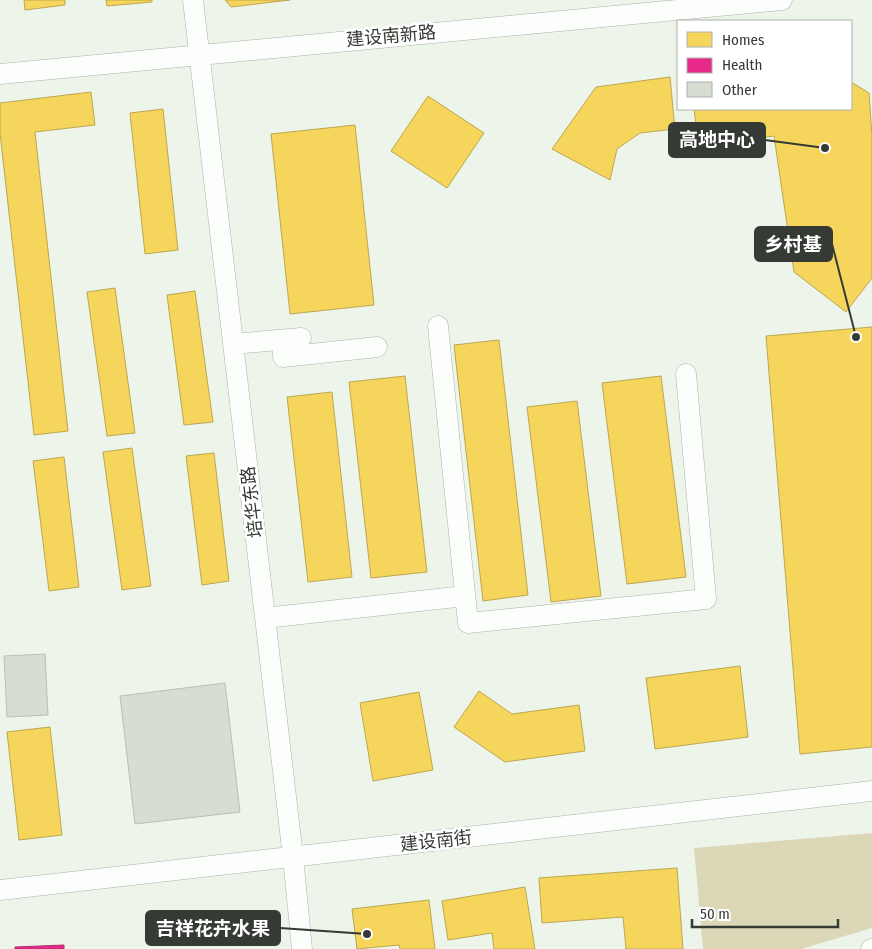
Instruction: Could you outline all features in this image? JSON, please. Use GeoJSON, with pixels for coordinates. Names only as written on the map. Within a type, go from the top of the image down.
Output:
{"type":"FeatureCollection","features":[{"type":"Feature","properties":{"kind":"street","name":"培华东路"},"geometry":{"type":"LineString","coordinates":[[193,0],[294,857],[302,949]]}},
{"type":"Feature","properties":{"kind":"street","name":"建设南新路"},"geometry":{"type":"LineString","coordinates":[[0,74],[782,0]]}},
{"type":"Feature","properties":{"kind":"street"},"geometry":{"type":"LineString","coordinates":[[438,326],[468,623],[706,599],[686,374]]}},
{"type":"Feature","properties":{"kind":"street"},"geometry":{"type":"LineString","coordinates":[[233,344],[301,338]]}},
{"type":"Feature","properties":{"kind":"street"},"geometry":{"type":"LineString","coordinates":[[282,340],[283,357],[377,347]]}},
{"type":"Feature","properties":{"kind":"street"},"geometry":{"type":"LineString","coordinates":[[265,618],[465,596]]}},
{"type":"Feature","properties":{"kind":"street","name":"建设南街"},"geometry":{"type":"LineString","coordinates":[[0,890],[872,792]]}},
{"type":"Feature","properties":{"kind":"shaded area"},"geometry":{"type":"Polygon","coordinates":[[[872,833],[872,928],[801,949],[703,949],[694,848],[872,833]]]}},
{"type":"Feature","properties":{"kind":"building: Homes"},"geometry":{"type":"Polygon","coordinates":[[[24,0],[65,0],[65,5],[25,10],[24,0]]]}},
{"type":"Feature","properties":{"kind":"building: Homes"},"geometry":{"type":"Polygon","coordinates":[[[106,0],[152,0],[152,2],[107,6],[106,0]]]}},
{"type":"Feature","properties":{"kind":"building: Homes"},"geometry":{"type":"Polygon","coordinates":[[[225,0],[290,0],[231,7],[225,0]]]}},
{"type":"Feature","properties":{"kind":"building: Homes"},"geometry":{"type":"Polygon","coordinates":[[[670,77],[675,129],[640,133],[617,149],[610,180],[552,149],[596,87],[670,77]]]}},
{"type":"Feature","properties":{"kind":"building: Homes"},"geometry":{"type":"Polygon","coordinates":[[[852,83],[869,93],[872,136],[872,278],[846,312],[794,272],[774,136],[699,147],[694,110],[852,110],[852,83]]]}},
{"type":"Feature","properties":{"kind":"building: Homes"},"geometry":{"type":"Polygon","coordinates":[[[91,92],[95,125],[35,132],[68,431],[34,435],[0,133],[0,103],[91,92]]]}},
{"type":"Feature","properties":{"kind":"building: Homes"},"geometry":{"type":"Polygon","coordinates":[[[428,96],[484,133],[447,188],[391,151],[428,96]]]}},
{"type":"Feature","properties":{"kind":"building: Homes"},"geometry":{"type":"Polygon","coordinates":[[[163,109],[178,250],[145,254],[130,113],[163,109]]]}},
{"type":"Feature","properties":{"kind":"building: Homes"},"geometry":{"type":"Polygon","coordinates":[[[355,125],[374,305],[290,314],[271,134],[355,125]]]}},
{"type":"Feature","properties":{"kind":"building: Homes"},"geometry":{"type":"Polygon","coordinates":[[[115,288],[135,433],[107,436],[87,292],[115,288]]]}},
{"type":"Feature","properties":{"kind":"building: Homes"},"geometry":{"type":"Polygon","coordinates":[[[195,291],[213,422],[184,425],[167,295],[195,291]]]}},
{"type":"Feature","properties":{"kind":"building: Homes"},"geometry":{"type":"Polygon","coordinates":[[[872,327],[872,747],[800,754],[766,336],[872,327]]]}},
{"type":"Feature","properties":{"kind":"building: Homes"},"geometry":{"type":"Polygon","coordinates":[[[499,340],[528,595],[483,601],[454,345],[499,340]]]}},
{"type":"Feature","properties":{"kind":"building: Homes"},"geometry":{"type":"Polygon","coordinates":[[[405,376],[427,572],[371,578],[349,382],[405,376]]]}},
{"type":"Feature","properties":{"kind":"building: Homes"},"geometry":{"type":"Polygon","coordinates":[[[661,376],[686,577],[627,584],[602,383],[661,376]]]}},
{"type":"Feature","properties":{"kind":"building: Homes"},"geometry":{"type":"Polygon","coordinates":[[[332,392],[352,577],[308,582],[287,397],[332,392]]]}},
{"type":"Feature","properties":{"kind":"building: Homes"},"geometry":{"type":"Polygon","coordinates":[[[577,401],[601,596],[551,602],[527,407],[577,401]]]}},
{"type":"Feature","properties":{"kind":"building: Homes"},"geometry":{"type":"Polygon","coordinates":[[[132,448],[151,586],[122,590],[103,452],[132,448]]]}},
{"type":"Feature","properties":{"kind":"building: Homes"},"geometry":{"type":"Polygon","coordinates":[[[214,453],[229,581],[202,585],[186,456],[214,453]]]}},
{"type":"Feature","properties":{"kind":"building: Homes"},"geometry":{"type":"Polygon","coordinates":[[[64,457],[79,587],[49,591],[33,461],[64,457]]]}},
{"type":"Feature","properties":{"kind":"building: Homes"},"geometry":{"type":"Polygon","coordinates":[[[740,666],[748,737],[655,749],[646,678],[740,666]]]}},
{"type":"Feature","properties":{"kind":"building: Homes"},"geometry":{"type":"Polygon","coordinates":[[[479,691],[512,714],[579,705],[585,751],[505,762],[454,727],[479,691]]]}},
{"type":"Feature","properties":{"kind":"building: Homes"},"geometry":{"type":"Polygon","coordinates":[[[419,692],[433,770],[373,781],[360,703],[419,692]]]}},
{"type":"Feature","properties":{"kind":"building: Homes"},"geometry":{"type":"Polygon","coordinates":[[[50,727],[62,835],[19,840],[7,732],[50,727]]]}},
{"type":"Feature","properties":{"kind":"building: Homes"},"geometry":{"type":"Polygon","coordinates":[[[677,868],[683,949],[626,949],[623,917],[542,923],[539,878],[677,868]]]}},
{"type":"Feature","properties":{"kind":"building: Homes"},"geometry":{"type":"Polygon","coordinates":[[[525,887],[535,949],[494,949],[492,933],[448,940],[442,901],[525,887]]]}},
{"type":"Feature","properties":{"kind":"building: Homes"},"geometry":{"type":"Polygon","coordinates":[[[429,900],[435,949],[400,949],[399,945],[357,949],[352,909],[429,900]]]}},
{"type":"Feature","properties":{"kind":"building: Health"},"geometry":{"type":"Polygon","coordinates":[[[64,945],[64,949],[15,949],[15,947],[64,945]]]}},
{"type":"Feature","properties":{"kind":"building: Other"},"geometry":{"type":"Polygon","coordinates":[[[45,654],[48,715],[7,717],[4,656],[45,654]]]}},
{"type":"Feature","properties":{"kind":"building: Other"},"geometry":{"type":"Polygon","coordinates":[[[225,683],[240,812],[135,824],[120,696],[225,683]]]}},
{"type":"Feature","properties":{"kind":"place","name":"高地中心"},"geometry":{"type":"Point","coordinates":[825,148]}},
{"type":"Feature","properties":{"kind":"place","name":"乡村基"},"geometry":{"type":"Point","coordinates":[856,337]}},
{"type":"Feature","properties":{"kind":"place","name":"吉祥花卉水果"},"geometry":{"type":"Point","coordinates":[367,934]}}]}
